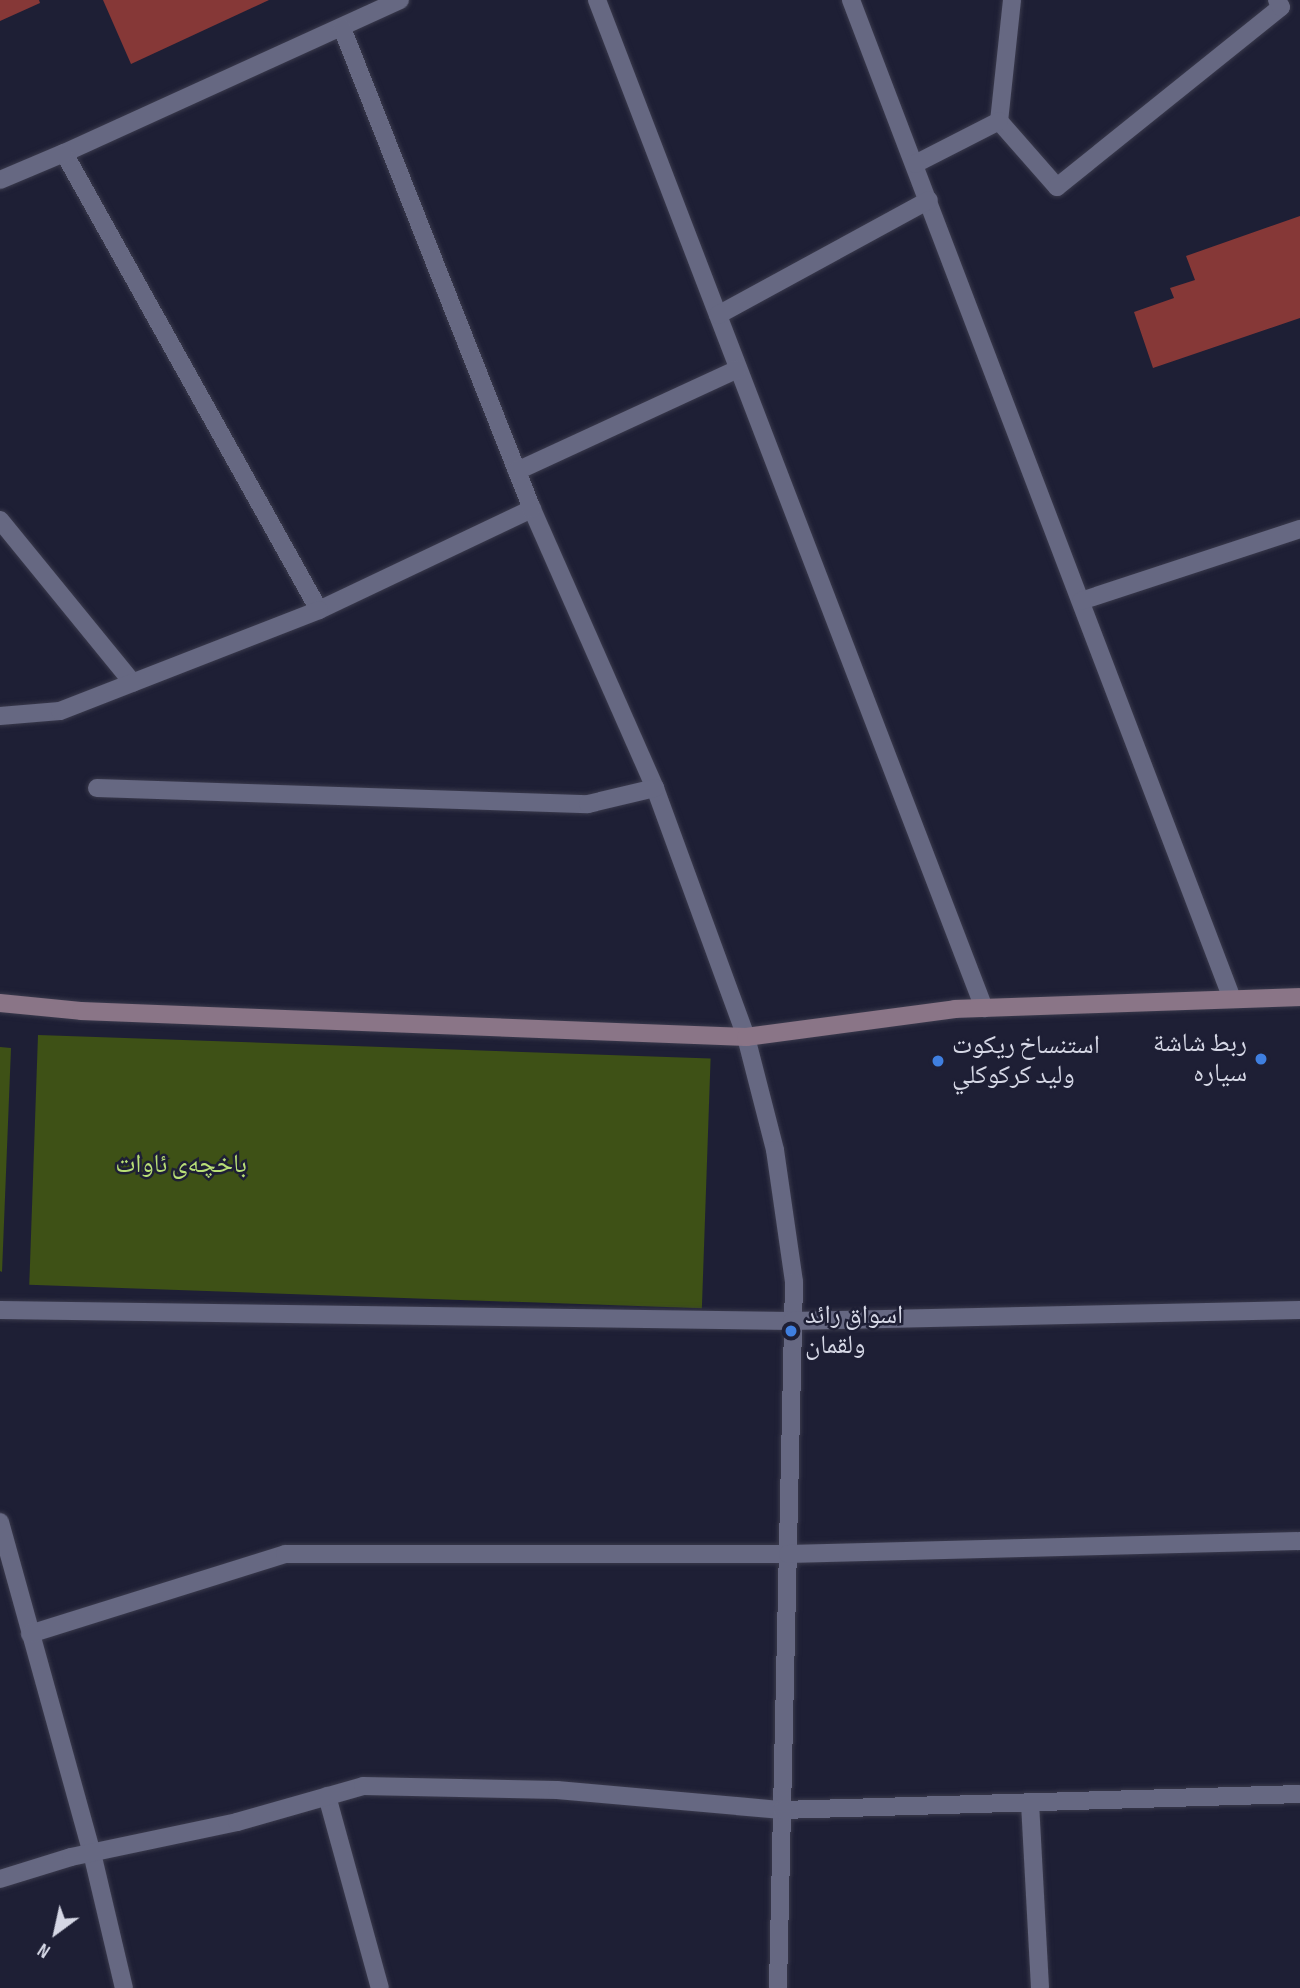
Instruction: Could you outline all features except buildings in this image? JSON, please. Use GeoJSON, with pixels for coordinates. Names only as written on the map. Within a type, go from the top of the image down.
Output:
{"type":"FeatureCollection","features":[{"type":"Feature","properties":{"kind":"main road"},"geometry":{"type":"LineString","coordinates":[[0,1003],[95,1011],[746,1037],[984,1008],[1300,997]]}},
{"type":"Feature","properties":{"kind":"street"},"geometry":{"type":"LineString","coordinates":[[0,180],[400,0]]}},
{"type":"Feature","properties":{"kind":"street"},"geometry":{"type":"LineString","coordinates":[[597,0],[984,1008]]}},
{"type":"Feature","properties":{"kind":"street"},"geometry":{"type":"LineString","coordinates":[[851,0],[1232,999]]}},
{"type":"Feature","properties":{"kind":"street"},"geometry":{"type":"LineString","coordinates":[[1013,0],[999,121],[1057,187],[1281,7],[1277,0]]}},
{"type":"Feature","properties":{"kind":"street"},"geometry":{"type":"LineString","coordinates":[[342,28],[532,509],[654,788],[746,1037],[775,1150],[793,1282],[778,1988]]}},
{"type":"Feature","properties":{"kind":"street"},"geometry":{"type":"LineString","coordinates":[[915,164],[999,121]]}},
{"type":"Feature","properties":{"kind":"street"},"geometry":{"type":"LineString","coordinates":[[64,153],[319,610]]}},
{"type":"Feature","properties":{"kind":"street"},"geometry":{"type":"LineString","coordinates":[[718,315],[929,200]]}},
{"type":"Feature","properties":{"kind":"street"},"geometry":{"type":"LineString","coordinates":[[517,471],[738,369]]}},
{"type":"Feature","properties":{"kind":"street"},"geometry":{"type":"LineString","coordinates":[[0,716],[60,711],[133,683],[319,610],[532,509]]}},
{"type":"Feature","properties":{"kind":"street"},"geometry":{"type":"LineString","coordinates":[[0,520],[133,683]]}},
{"type":"Feature","properties":{"kind":"street"},"geometry":{"type":"LineString","coordinates":[[1081,601],[1300,529]]}},
{"type":"Feature","properties":{"kind":"street"},"geometry":{"type":"LineString","coordinates":[[97,788],[588,804],[654,788]]}},
{"type":"Feature","properties":{"kind":"street"},"geometry":{"type":"LineString","coordinates":[[0,1310],[792,1321],[1300,1310]]}},
{"type":"Feature","properties":{"kind":"street"},"geometry":{"type":"LineString","coordinates":[[0,1522],[92,1853],[124,1988]]}},
{"type":"Feature","properties":{"kind":"street"},"geometry":{"type":"LineString","coordinates":[[30,1634],[285,1554],[788,1554],[1300,1541]]}},
{"type":"Feature","properties":{"kind":"street"},"geometry":{"type":"LineString","coordinates":[[0,1879],[92,1853],[237,1822],[363,1786],[557,1790],[782,1811],[1300,1794]]}},
{"type":"Feature","properties":{"kind":"street"},"geometry":{"type":"LineString","coordinates":[[327,1796],[380,1988]]}},
{"type":"Feature","properties":{"kind":"street"},"geometry":{"type":"LineString","coordinates":[[1030,1802],[1040,1988]]}},
{"type":"Feature","properties":{"kind":"green space","name":"باخچەی ئاوات"},"geometry":{"type":"Polygon","coordinates":[[[38,1035],[711,1058],[702,1308],[29,1285],[38,1035]]]}},
{"type":"Feature","properties":{"kind":"green space"},"geometry":{"type":"Polygon","coordinates":[[[0,1047],[11,1048],[2,1272],[0,1271],[0,1047]]]}},
{"type":"Feature","properties":{"kind":"place","name":"ربط شاشة سياره"},"geometry":{"type":"Point","coordinates":[1261,1059]}},
{"type":"Feature","properties":{"kind":"place","name":"استنساخ ريكوت وليد كركوكلي"},"geometry":{"type":"Point","coordinates":[938,1061]}},
{"type":"Feature","properties":{"kind":"place","name":"اسواق رائد ولقمان"},"geometry":{"type":"Point","coordinates":[791,1331]}}]}
